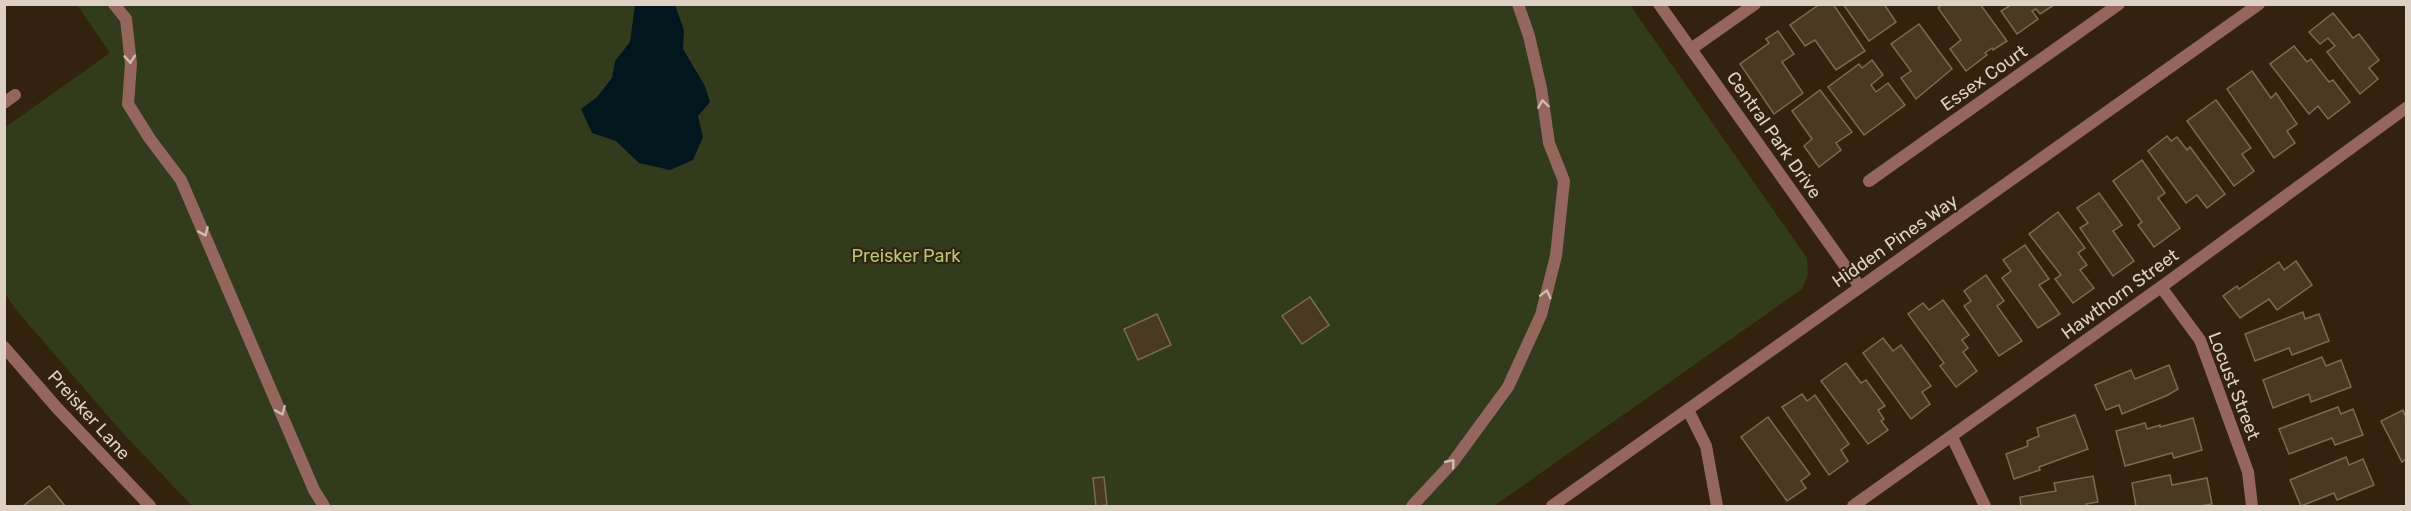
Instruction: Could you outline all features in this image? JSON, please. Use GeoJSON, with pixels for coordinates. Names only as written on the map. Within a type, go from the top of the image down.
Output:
{"type":"FeatureCollection","features":[{"type":"Feature","properties":{"kind":"street"},"geometry":{"type":"LineString","coordinates":[[114,4],[126,19],[131,64],[128,104],[150,139],[181,180],[314,490],[324,507]]}},
{"type":"Feature","properties":{"kind":"street"},"geometry":{"type":"LineString","coordinates":[[1412,507],[1453,462],[1508,387],[1540,315],[1556,256],[1564,181],[1549,143],[1541,88],[1529,36],[1518,4]]}},
{"type":"Feature","properties":{"kind":"street","name":"Central Park Drive"},"geometry":{"type":"LineString","coordinates":[[1659,4],[1860,287]]}},
{"type":"Feature","properties":{"kind":"street"},"geometry":{"type":"LineString","coordinates":[[1691,49],[1755,4]]}},
{"type":"Feature","properties":{"kind":"street","name":"Essex Court"},"geometry":{"type":"LineString","coordinates":[[1869,181],[2119,4]]}},
{"type":"Feature","properties":{"kind":"street","name":"Hidden Pines Way"},"geometry":{"type":"LineString","coordinates":[[1552,507],[2259,4]]}},
{"type":"Feature","properties":{"kind":"street","name":"Hawthorn Street"},"geometry":{"type":"LineString","coordinates":[[1853,507],[2161,287],[2406,108]]}},
{"type":"Feature","properties":{"kind":"street","name":"Locust Street"},"geometry":{"type":"LineString","coordinates":[[2161,287],[2200,340],[2248,471],[2252,507]]}},
{"type":"Feature","properties":{"kind":"street","name":"Preisker Lane"},"geometry":{"type":"LineString","coordinates":[[4,346],[57,408],[150,507]]}},
{"type":"Feature","properties":{"kind":"street"},"geometry":{"type":"LineString","coordinates":[[1688,410],[1706,446],[1717,507]]}},
{"type":"Feature","properties":{"kind":"street"},"geometry":{"type":"LineString","coordinates":[[1952,437],[1985,507]]}},
{"type":"Feature","properties":{"kind":"green space","name":"Preisker Park"},"geometry":{"type":"Polygon","coordinates":[[[77,5],[1630,5],[1807,258],[1808,275],[1802,289],[1494,506],[192,506],[121,431],[17,311],[5,294],[4,128],[110,53],[77,5]]]}},
{"type":"Feature","properties":{"kind":"water"},"geometry":{"type":"Polygon","coordinates":[[[635,5],[675,5],[684,30],[683,49],[705,86],[710,102],[698,116],[703,137],[693,160],[670,170],[639,163],[616,141],[592,133],[581,109],[597,97],[612,78],[615,61],[630,42],[635,5]]]}},
{"type":"Feature","properties":{"kind":"building"},"geometry":{"type":"Polygon","coordinates":[[[1820,4],[1833,4],[1865,51],[1836,70],[1815,40],[1805,46],[1790,25],[1820,4]]]}},
{"type":"Feature","properties":{"kind":"building"},"geometry":{"type":"Polygon","coordinates":[[[1843,4],[1884,4],[1896,22],[1869,41],[1843,4]]]}},
{"type":"Feature","properties":{"kind":"building"},"geometry":{"type":"Polygon","coordinates":[[[1943,4],[1980,4],[2007,41],[1985,53],[1987,55],[1966,71],[1950,49],[1961,40],[1938,8],[1943,4]]]}},
{"type":"Feature","properties":{"kind":"building"},"geometry":{"type":"Polygon","coordinates":[[[2054,4],[2040,14],[2036,9],[2032,11],[2038,19],[2017,34],[2001,11],[2011,5],[2054,4]]]}},
{"type":"Feature","properties":{"kind":"building"},"geometry":{"type":"Polygon","coordinates":[[[2333,13],[2353,38],[2359,34],[2379,60],[2369,68],[2378,79],[2360,94],[2327,52],[2335,46],[2328,38],[2320,44],[2309,32],[2333,13]]]}},
{"type":"Feature","properties":{"kind":"building"},"geometry":{"type":"Polygon","coordinates":[[[1919,24],[1952,69],[1916,99],[1901,78],[1911,71],[1891,44],[1919,24]]]}},
{"type":"Feature","properties":{"kind":"building"},"geometry":{"type":"Polygon","coordinates":[[[1778,31],[1794,54],[1782,62],[1803,93],[1774,114],[1740,64],[1769,43],[1766,39],[1778,31]]]}},
{"type":"Feature","properties":{"kind":"building"},"geometry":{"type":"Polygon","coordinates":[[[2294,46],[2307,62],[2311,59],[2329,82],[2333,80],[2350,102],[2328,119],[2318,106],[2309,114],[2270,64],[2294,46]]]}},
{"type":"Feature","properties":{"kind":"building"},"geometry":{"type":"Polygon","coordinates":[[[1872,60],[1883,75],[1871,85],[1876,92],[1888,83],[1905,105],[1864,135],[1828,87],[1859,64],[1862,68],[1872,60]]]}},
{"type":"Feature","properties":{"kind":"building"},"geometry":{"type":"Polygon","coordinates":[[[2252,71],[2271,98],[2276,93],[2297,124],[2287,131],[2295,143],[2274,158],[2227,89],[2252,71]]]}},
{"type":"Feature","properties":{"kind":"building"},"geometry":{"type":"Polygon","coordinates":[[[1820,90],[1852,132],[1836,143],[1841,150],[1819,167],[1804,146],[1812,139],[1792,111],[1820,90]]]}},
{"type":"Feature","properties":{"kind":"building"},"geometry":{"type":"Polygon","coordinates":[[[2216,100],[2251,148],[2242,154],[2254,171],[2234,186],[2187,121],[2216,100]]]}},
{"type":"Feature","properties":{"kind":"building"},"geometry":{"type":"Polygon","coordinates":[[[2167,136],[2171,141],[2177,137],[2187,150],[2190,147],[2225,194],[2207,208],[2197,195],[2186,203],[2148,151],[2167,136]]]}},
{"type":"Feature","properties":{"kind":"building"},"geometry":{"type":"Polygon","coordinates":[[[2142,160],[2165,193],[2158,198],[2180,228],[2154,247],[2138,225],[2142,222],[2113,181],[2142,160]]]}},
{"type":"Feature","properties":{"kind":"building"},"geometry":{"type":"Polygon","coordinates":[[[2099,193],[2122,225],[2113,231],[2134,261],[2113,276],[2080,228],[2088,223],[2077,208],[2099,193]]]}},
{"type":"Feature","properties":{"kind":"building"},"geometry":{"type":"Polygon","coordinates":[[[2058,212],[2085,248],[2078,253],[2087,265],[2080,270],[2094,288],[2073,303],[2055,279],[2061,275],[2029,234],[2058,212]]]}},
{"type":"Feature","properties":{"kind":"building"},"geometry":{"type":"Polygon","coordinates":[[[2025,245],[2049,279],[2039,285],[2060,314],[2038,328],[2002,278],[2011,271],[2003,260],[2025,245]]]}},
{"type":"Feature","properties":{"kind":"building"},"geometry":{"type":"Polygon","coordinates":[[[2296,261],[2312,285],[2277,310],[2269,299],[2240,318],[2223,296],[2237,286],[2239,289],[2279,262],[2284,270],[2296,261]]]}},
{"type":"Feature","properties":{"kind":"building"},"geometry":{"type":"Polygon","coordinates":[[[1986,275],[2004,301],[1997,306],[2022,341],[1999,356],[1964,306],[1971,301],[1964,291],[1986,275]]]}},
{"type":"Feature","properties":{"kind":"building"},"geometry":{"type":"Polygon","coordinates":[[[1310,297],[1329,325],[1302,344],[1282,316],[1310,297]]]}},
{"type":"Feature","properties":{"kind":"building"},"geometry":{"type":"Polygon","coordinates":[[[1943,300],[1969,335],[1962,340],[1968,348],[1963,352],[1977,371],[1956,387],[1940,366],[1944,363],[1908,314],[1923,303],[1929,310],[1943,300]]]}},
{"type":"Feature","properties":{"kind":"building"},"geometry":{"type":"Polygon","coordinates":[[[2303,312],[2305,319],[2319,314],[2329,341],[2292,355],[2289,348],[2255,361],[2245,334],[2303,312]]]}},
{"type":"Feature","properties":{"kind":"building"},"geometry":{"type":"Polygon","coordinates":[[[1157,314],[1171,345],[1138,360],[1124,329],[1157,314]]]}},
{"type":"Feature","properties":{"kind":"building"},"geometry":{"type":"Polygon","coordinates":[[[1883,338],[1893,351],[1901,345],[1931,386],[1922,392],[1930,404],[1911,419],[1863,353],[1883,338]]]}},
{"type":"Feature","properties":{"kind":"building"},"geometry":{"type":"Polygon","coordinates":[[[2322,357],[2326,366],[2341,360],[2351,387],[2311,402],[2309,394],[2273,408],[2263,380],[2322,357]]]}},
{"type":"Feature","properties":{"kind":"building"},"geometry":{"type":"Polygon","coordinates":[[[1846,363],[1861,383],[1866,380],[1885,406],[1878,410],[1884,419],[1881,421],[1888,430],[1868,444],[1821,381],[1846,363]]]}},
{"type":"Feature","properties":{"kind":"building"},"geometry":{"type":"Polygon","coordinates":[[[2169,365],[2178,389],[2122,414],[2119,405],[2106,410],[2095,385],[2131,370],[2135,379],[2169,365]]]}},
{"type":"Feature","properties":{"kind":"building"},"geometry":{"type":"Polygon","coordinates":[[[1802,394],[1807,401],[1815,395],[1849,444],[1841,450],[1848,461],[1829,475],[1782,407],[1802,394]]]}},
{"type":"Feature","properties":{"kind":"building"},"geometry":{"type":"Polygon","coordinates":[[[2338,407],[2341,414],[2353,409],[2363,435],[2335,445],[2332,438],[2289,454],[2279,429],[2338,407]]]}},
{"type":"Feature","properties":{"kind":"building"},"geometry":{"type":"Polygon","coordinates":[[[2403,410],[2406,418],[2406,459],[2402,462],[2381,421],[2403,410]]]}},
{"type":"Feature","properties":{"kind":"building"},"geometry":{"type":"Polygon","coordinates":[[[2075,415],[2088,449],[2014,479],[2006,454],[2028,446],[2027,441],[2039,436],[2037,428],[2075,415]]]}},
{"type":"Feature","properties":{"kind":"building"},"geometry":{"type":"Polygon","coordinates":[[[1768,417],[1810,474],[1801,481],[1806,488],[1787,501],[1741,437],[1768,417]]]}},
{"type":"Feature","properties":{"kind":"building"},"geometry":{"type":"Polygon","coordinates":[[[2193,418],[2202,450],[2174,458],[2172,453],[2125,466],[2116,431],[2145,423],[2147,429],[2160,425],[2160,427],[2193,418]]]}},
{"type":"Feature","properties":{"kind":"building"},"geometry":{"type":"Polygon","coordinates":[[[2346,457],[2349,465],[2363,459],[2374,485],[2337,500],[2334,493],[2301,506],[2290,480],[2346,457]]]}},
{"type":"Feature","properties":{"kind":"building"},"geometry":{"type":"Polygon","coordinates":[[[2170,475],[2172,485],[2207,478],[2212,504],[2136,506],[2132,483],[2170,475]]]}},
{"type":"Feature","properties":{"kind":"building"},"geometry":{"type":"Polygon","coordinates":[[[2093,476],[2098,502],[2086,504],[2087,506],[2021,506],[2020,497],[2056,491],[2054,483],[2093,476]]]}},
{"type":"Feature","properties":{"kind":"building"},"geometry":{"type":"Polygon","coordinates":[[[1104,477],[1107,505],[1096,506],[1093,478],[1104,477]]]}},
{"type":"Feature","properties":{"kind":"building"},"geometry":{"type":"Polygon","coordinates":[[[49,486],[65,506],[23,506],[49,486]]]}}]}
